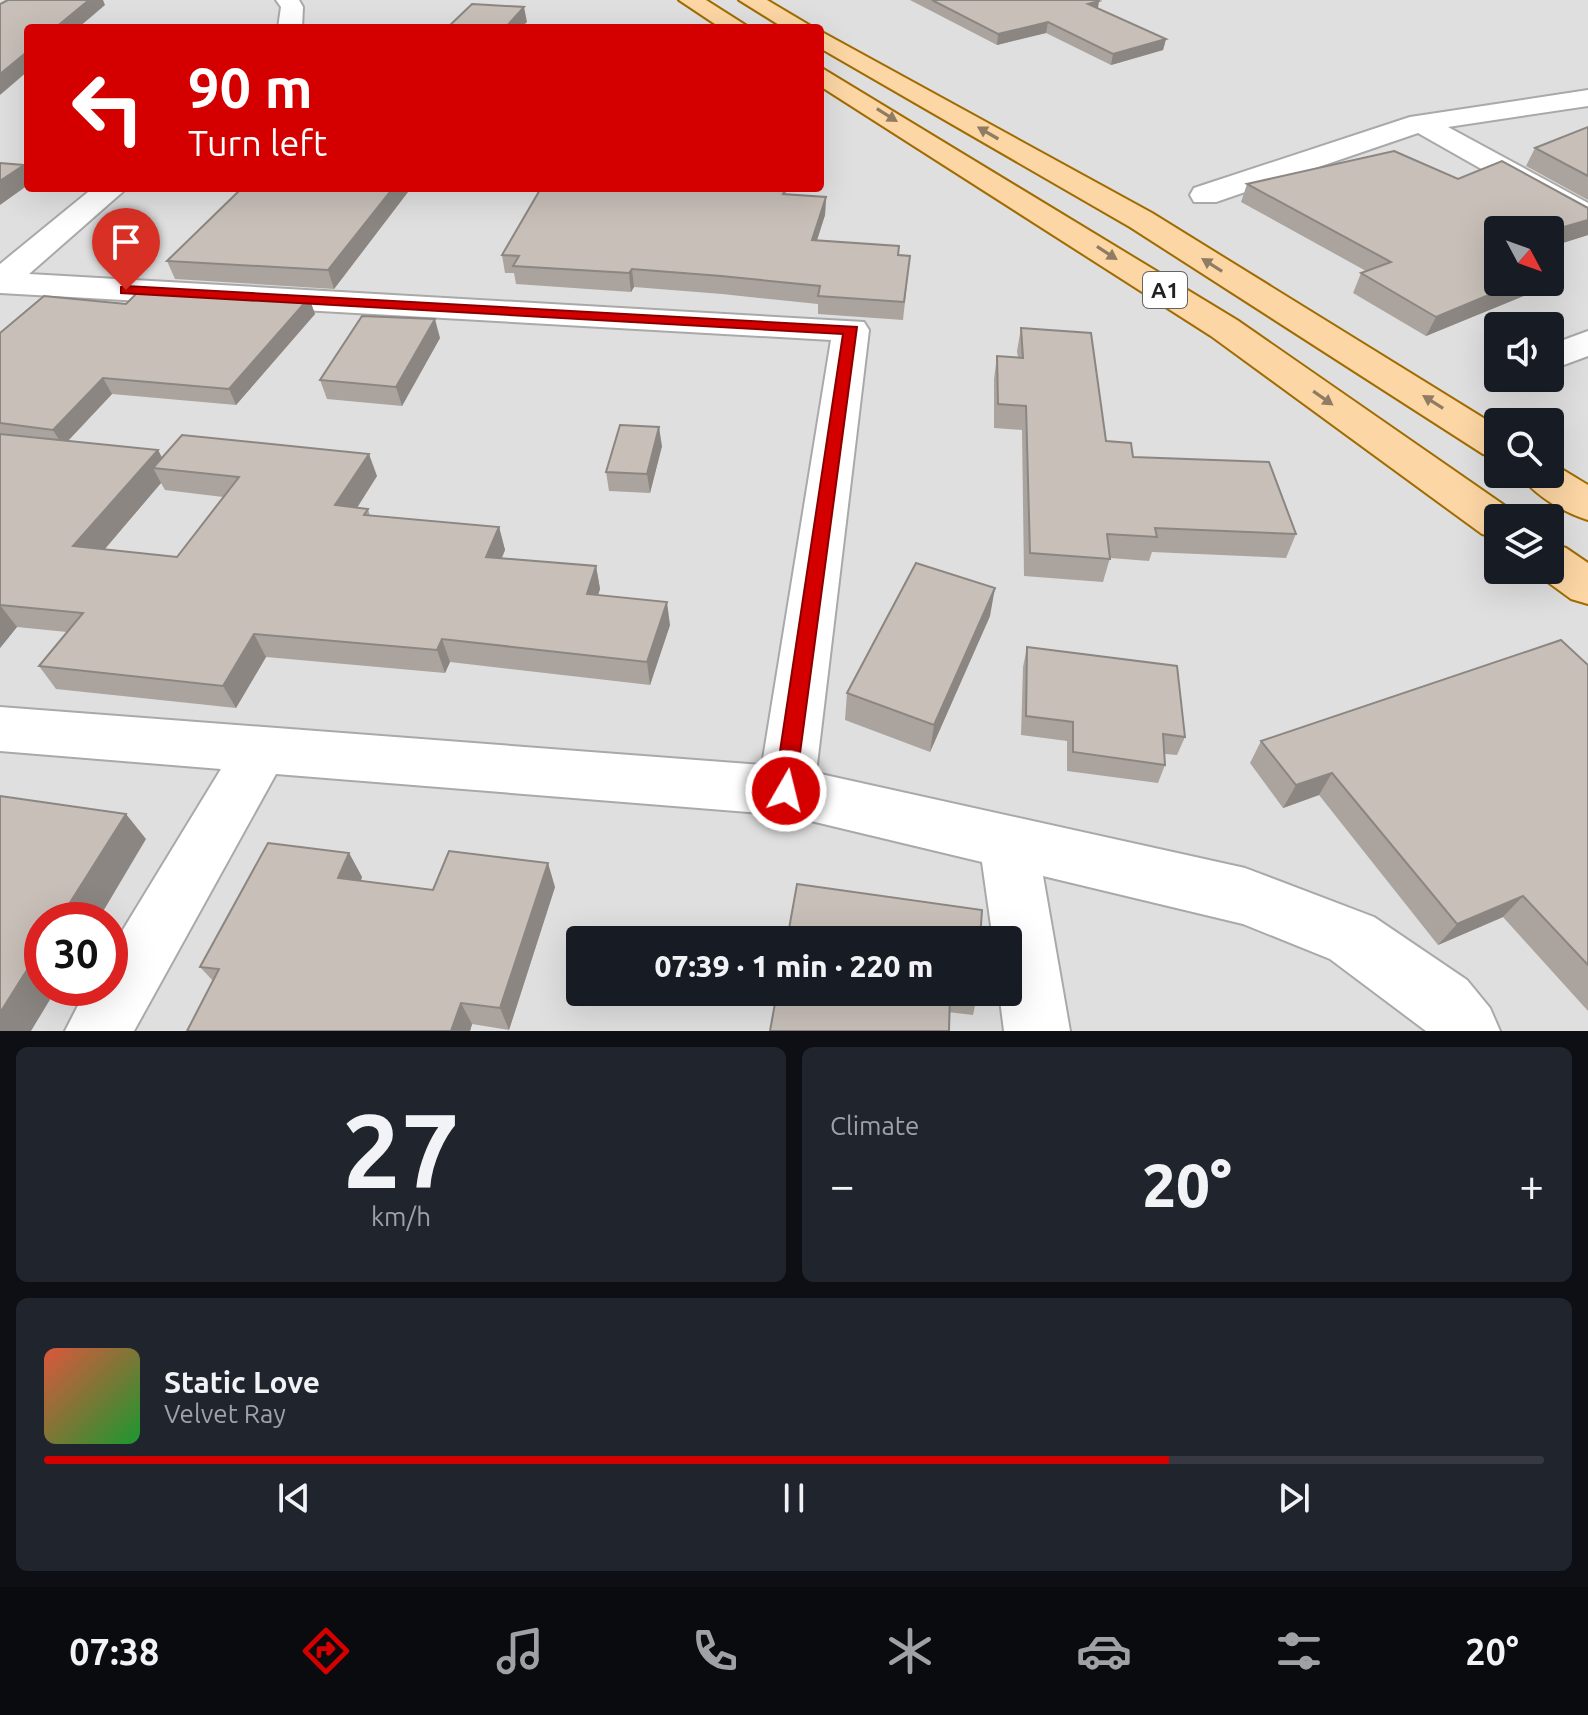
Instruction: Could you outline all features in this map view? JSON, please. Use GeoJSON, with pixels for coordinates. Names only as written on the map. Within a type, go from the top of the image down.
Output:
{"type":"FeatureCollection","features":[{"type":"Feature","properties":{"kind":"main road"},"geometry":{"type":"LineString","coordinates":[[690,0],[731,24]]}},
{"type":"Feature","properties":{"kind":"main road"},"geometry":{"type":"LineString","coordinates":[[750,0],[795,24]]}},
{"type":"Feature","properties":{"kind":"main road","name":"A1"},"geometry":{"type":"LineString","coordinates":[[824,40],[1141,220],[1484,436]]}},
{"type":"Feature","properties":{"kind":"main road","name":"A1"},"geometry":{"type":"LineString","coordinates":[[824,78],[1224,328],[1484,513]]}},
{"type":"Feature","properties":{"kind":"main road"},"geometry":{"type":"LineString","coordinates":[[1562,488],[1588,505]]}},
{"type":"Feature","properties":{"kind":"main road"},"geometry":{"type":"LineString","coordinates":[[1564,570],[1588,587]]}},
{"type":"Feature","properties":{"kind":"street"},"geometry":{"type":"LineString","coordinates":[[287,0],[292,7],[290,24]]}},
{"type":"Feature","properties":{"kind":"street"},"geometry":{"type":"LineString","coordinates":[[1205,195],[1420,123],[1588,98]]}},
{"type":"Feature","properties":{"kind":"street"},"geometry":{"type":"LineString","coordinates":[[1420,123],[1588,216]]}},
{"type":"Feature","properties":{"kind":"street"},"geometry":{"type":"LineString","coordinates":[[0,282],[107,192]]}},
{"type":"Feature","properties":{"kind":"street"},"geometry":{"type":"LineString","coordinates":[[0,282],[851,330],[786,791]]}},
{"type":"Feature","properties":{"kind":"street"},"geometry":{"type":"LineString","coordinates":[[1564,353],[1588,342]]}},
{"type":"Feature","properties":{"kind":"street"},"geometry":{"type":"LineString","coordinates":[[0,729],[786,791],[1245,896],[1352,938],[1444,1003],[1467,1031]]}},
{"type":"Feature","properties":{"kind":"street"},"geometry":{"type":"LineString","coordinates":[[98,1031],[261,751]]}},
{"type":"Feature","properties":{"kind":"street"},"geometry":{"type":"LineString","coordinates":[[1009,844],[1037,1031]]}},
{"type":"Feature","properties":{"kind":"shaded area"},"geometry":{"type":"Polygon","coordinates":[[[0,0],[1588,0],[1588,1031],[0,1031],[0,0]]]}},
{"type":"Feature","properties":{"kind":"building"},"geometry":{"type":"Polygon","coordinates":[[[8,0],[89,0],[60,24],[24,24],[24,54],[0,74],[0,4],[8,0]]]}},
{"type":"Feature","properties":{"kind":"building"},"geometry":{"type":"Polygon","coordinates":[[[932,0],[1096,0],[1099,1],[1088,4],[1166,39],[1113,54],[1048,22],[998,34],[932,0]]]}},
{"type":"Feature","properties":{"kind":"building"},"geometry":{"type":"Polygon","coordinates":[[[472,4],[524,7],[509,24],[451,24],[472,4]]]}},
{"type":"Feature","properties":{"kind":"building"},"geometry":{"type":"Polygon","coordinates":[[[1588,127],[1588,176],[1535,148],[1588,127]]]}},
{"type":"Feature","properties":{"kind":"building"},"geometry":{"type":"Polygon","coordinates":[[[1394,151],[1458,179],[1502,161],[1588,208],[1588,220],[1564,227],[1564,216],[1484,216],[1486,296],[1436,317],[1361,273],[1391,262],[1247,184],[1394,151]]]}},
{"type":"Feature","properties":{"kind":"building"},"geometry":{"type":"Polygon","coordinates":[[[0,163],[24,165],[0,181],[0,163]]]}},
{"type":"Feature","properties":{"kind":"building"},"geometry":{"type":"Polygon","coordinates":[[[238,192],[390,192],[328,270],[167,261],[238,192]]]}},
{"type":"Feature","properties":{"kind":"building"},"geometry":{"type":"Polygon","coordinates":[[[539,192],[784,192],[826,197],[812,240],[899,246],[898,255],[910,256],[904,302],[818,296],[820,286],[721,276],[632,269],[629,273],[513,266],[519,256],[502,255],[539,192]]]}},
{"type":"Feature","properties":{"kind":"building"},"geometry":{"type":"Polygon","coordinates":[[[141,289],[309,298],[229,389],[103,378],[53,430],[0,423],[0,333],[44,296],[126,304],[141,289]]]}},
{"type":"Feature","properties":{"kind":"building"},"geometry":{"type":"Polygon","coordinates":[[[362,316],[435,319],[396,387],[320,380],[362,316]]]}},
{"type":"Feature","properties":{"kind":"building"},"geometry":{"type":"Polygon","coordinates":[[[1021,328],[1091,333],[1106,441],[1131,443],[1133,457],[1269,462],[1296,534],[1155,528],[1157,537],[1107,534],[1110,559],[1030,553],[1026,406],[998,404],[997,356],[1023,358],[1021,328]]]}},
{"type":"Feature","properties":{"kind":"building"},"geometry":{"type":"Polygon","coordinates":[[[620,425],[659,427],[647,474],[606,472],[620,425]]]}},
{"type":"Feature","properties":{"kind":"building"},"geometry":{"type":"Polygon","coordinates":[[[0,434],[158,450],[73,546],[177,557],[239,477],[153,468],[182,435],[369,454],[335,505],[368,509],[364,515],[499,527],[486,557],[596,566],[587,594],[667,602],[647,662],[442,639],[437,650],[254,634],[223,686],[39,666],[83,613],[0,605],[0,434]]]}},
{"type":"Feature","properties":{"kind":"building"},"geometry":{"type":"Polygon","coordinates":[[[916,563],[995,588],[934,725],[847,693],[916,563]]]}},
{"type":"Feature","properties":{"kind":"building"},"geometry":{"type":"Polygon","coordinates":[[[1561,640],[1588,665],[1588,965],[1523,896],[1457,924],[1332,773],[1296,785],[1261,741],[1561,640]]]}},
{"type":"Feature","properties":{"kind":"building"},"geometry":{"type":"Polygon","coordinates":[[[1027,647],[1177,666],[1185,737],[1163,734],[1165,765],[1073,752],[1073,722],[1026,716],[1027,647]]]}},
{"type":"Feature","properties":{"kind":"building"},"geometry":{"type":"Polygon","coordinates":[[[0,796],[126,814],[70,902],[24,902],[24,975],[0,1013],[0,796]]]}},
{"type":"Feature","properties":{"kind":"building"},"geometry":{"type":"Polygon","coordinates":[[[268,843],[349,853],[338,878],[433,890],[449,851],[548,863],[500,1008],[461,1003],[451,1031],[187,1031],[219,969],[200,967],[268,843]]]}},
{"type":"Feature","properties":{"kind":"building"},"geometry":{"type":"Polygon","coordinates":[[[797,884],[982,910],[981,926],[790,926],[797,884]]]}},
{"type":"Feature","properties":{"kind":"building"},"geometry":{"type":"Polygon","coordinates":[[[774,1006],[950,1006],[949,1031],[770,1031],[774,1006]]]}},
{"type":"Feature","properties":{"kind":"route"},"geometry":{"type":"LineString","coordinates":[[126,290],[851,330],[786,791]]}}]}
